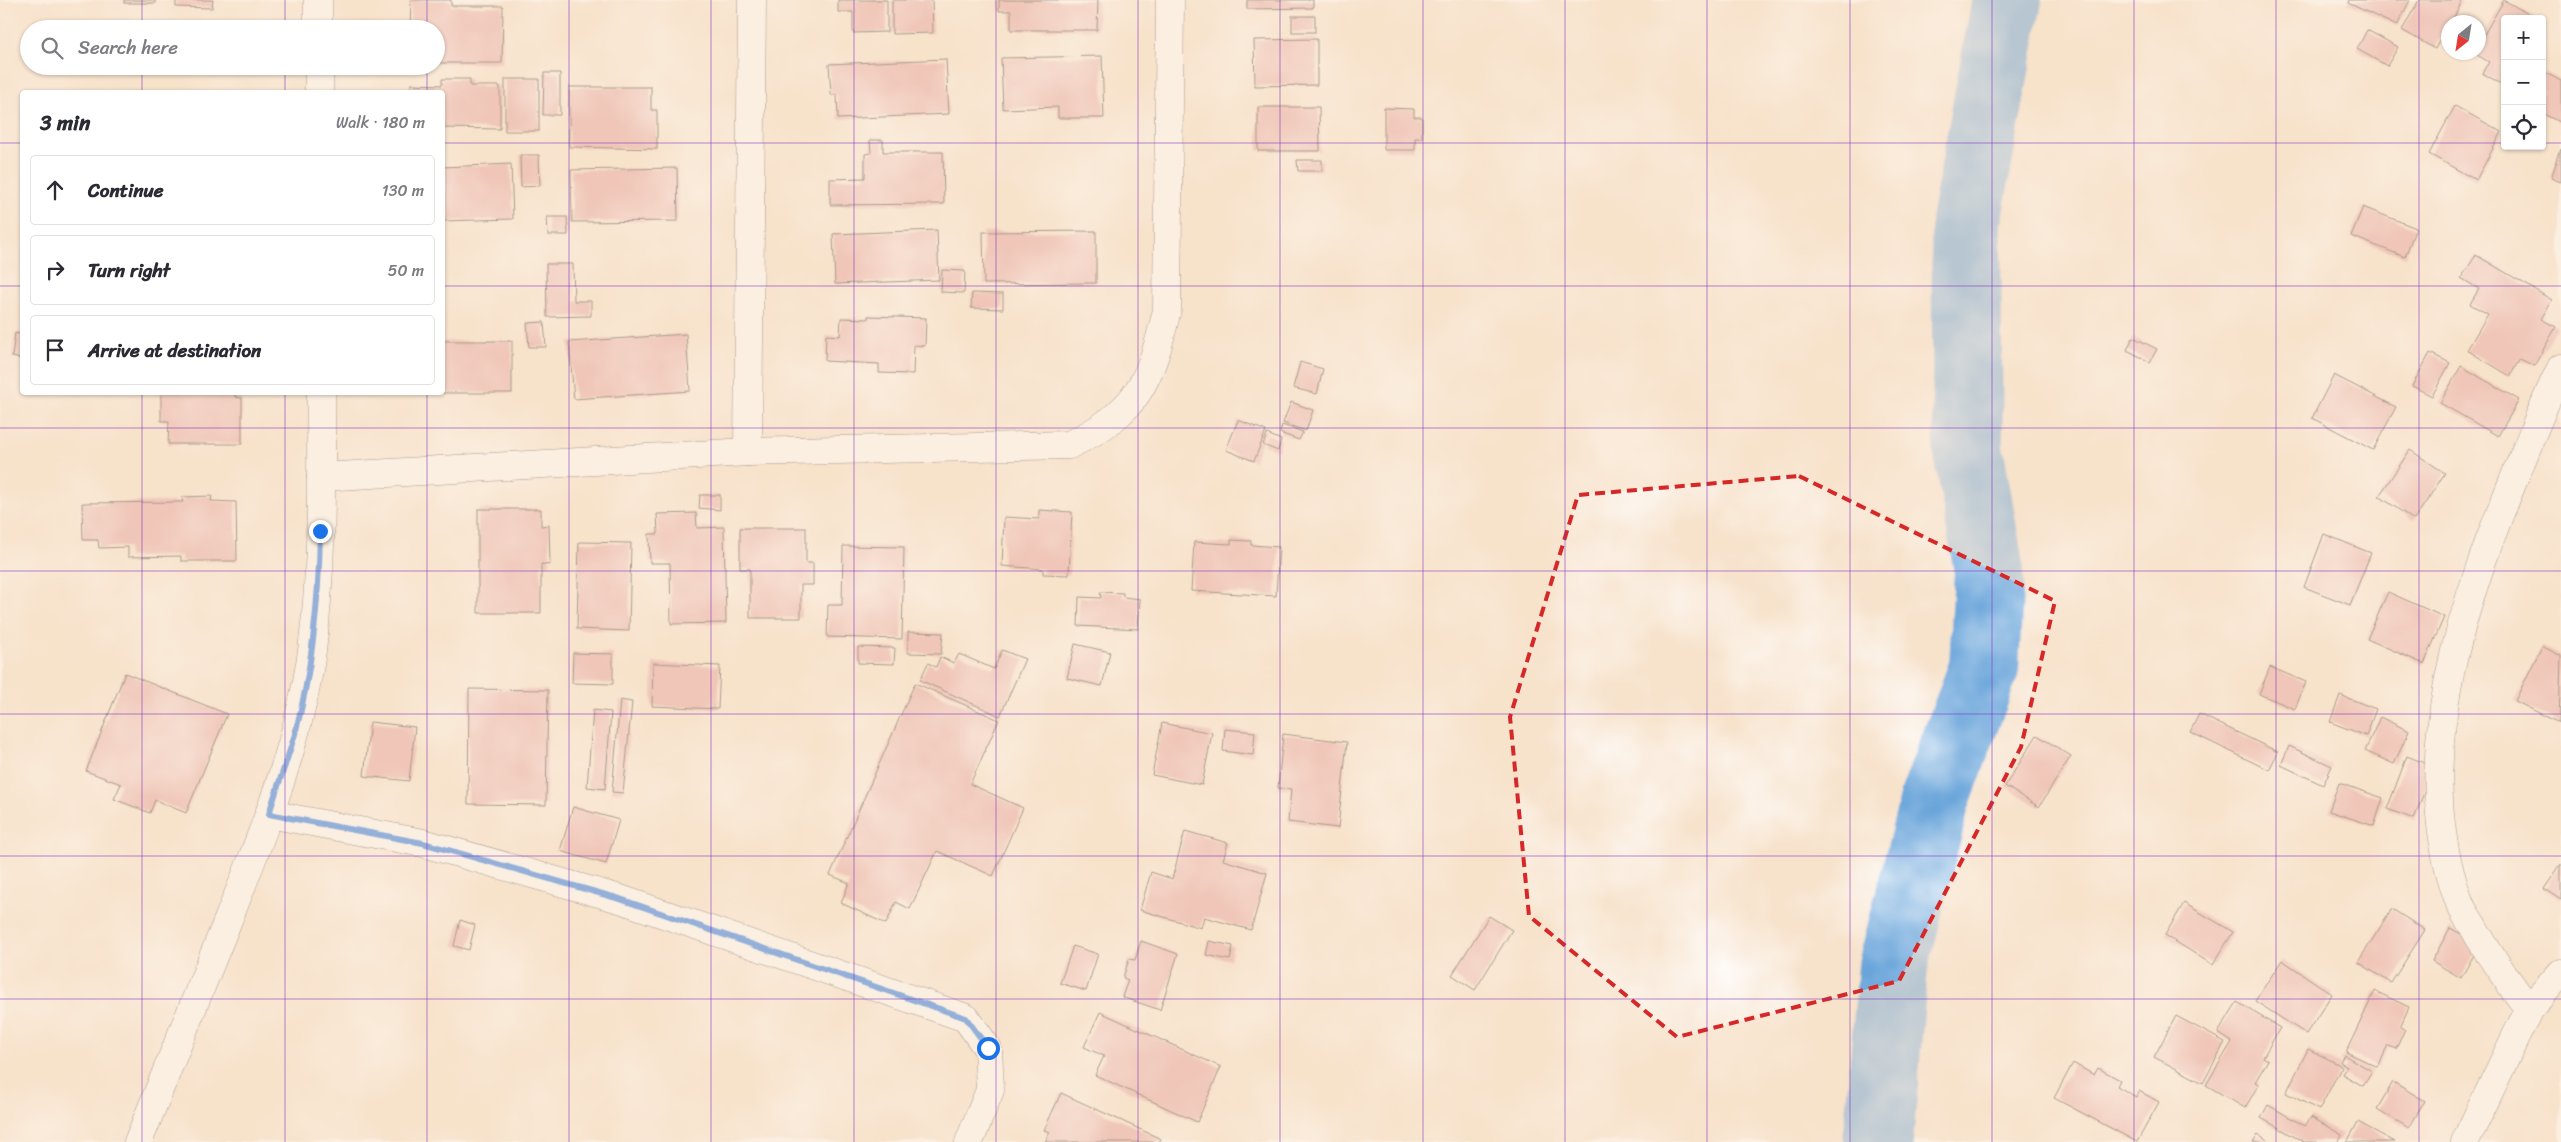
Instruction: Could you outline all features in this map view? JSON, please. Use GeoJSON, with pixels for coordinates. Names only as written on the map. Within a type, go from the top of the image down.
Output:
{"type":"FeatureCollection","features":[{"type":"Feature","properties":{"kind":"street"},"geometry":{"type":"LineString","coordinates":[[318,0],[318,20]]}},
{"type":"Feature","properties":{"kind":"street"},"geometry":{"type":"LineString","coordinates":[[748,452],[752,0]]}},
{"type":"Feature","properties":{"kind":"street"},"geometry":{"type":"LineString","coordinates":[[321,477],[748,452],[1069,445],[1099,431],[1127,408],[1148,375],[1159,344],[1166,310],[1170,0]]}},
{"type":"Feature","properties":{"kind":"street"},"geometry":{"type":"LineString","coordinates":[[318,75],[319,90]]}},
{"type":"Feature","properties":{"kind":"street"},"geometry":{"type":"LineString","coordinates":[[2529,1009],[2492,961],[2459,903],[2444,850],[2439,817],[2438,784],[2447,691],[2460,630],[2490,536],[2561,368]]}},
{"type":"Feature","properties":{"kind":"street"},"geometry":{"type":"LineString","coordinates":[[138,1142],[269,814],[295,734],[312,652],[320,566],[321,395]]}},
{"type":"Feature","properties":{"kind":"street"},"geometry":{"type":"LineString","coordinates":[[269,814],[423,843],[620,899],[966,1018],[988,1048],[990,1090],[969,1142]]}},
{"type":"Feature","properties":{"kind":"street"},"geometry":{"type":"LineString","coordinates":[[2465,1142],[2529,1009],[2561,973]]}},
{"type":"Feature","properties":{"kind":"highlighted area"},"geometry":{"type":"Polygon","coordinates":[[[1799,476],[2055,601],[2021,747],[1899,981],[1677,1037],[1529,916],[1510,717],[1578,495],[1799,476]]]}},
{"type":"Feature","properties":{"kind":"building"},"geometry":{"type":"Polygon","coordinates":[[[124,0],[155,0],[155,3],[124,3],[124,0]]]}},
{"type":"Feature","properties":{"kind":"building"},"geometry":{"type":"Polygon","coordinates":[[[176,0],[213,0],[212,8],[176,7],[176,0]]]}},
{"type":"Feature","properties":{"kind":"building"},"geometry":{"type":"Polygon","coordinates":[[[411,0],[451,0],[451,6],[503,6],[502,63],[445,63],[445,20],[410,20],[411,0]]]}},
{"type":"Feature","properties":{"kind":"building"},"geometry":{"type":"Polygon","coordinates":[[[838,0],[887,0],[887,32],[853,33],[853,12],[838,12],[838,0]]]}},
{"type":"Feature","properties":{"kind":"building"},"geometry":{"type":"Polygon","coordinates":[[[892,0],[932,0],[933,33],[892,34],[892,0]]]}},
{"type":"Feature","properties":{"kind":"building"},"geometry":{"type":"Polygon","coordinates":[[[999,0],[1098,0],[1097,30],[1011,30],[1011,11],[999,11],[999,0]]]}},
{"type":"Feature","properties":{"kind":"building"},"geometry":{"type":"Polygon","coordinates":[[[1247,0],[1313,0],[1313,8],[1247,9],[1247,0]]]}},
{"type":"Feature","properties":{"kind":"building"},"geometry":{"type":"Polygon","coordinates":[[[2349,0],[2410,0],[2397,26],[2348,3],[2349,0]]]}},
{"type":"Feature","properties":{"kind":"building"},"geometry":{"type":"Polygon","coordinates":[[[2419,0],[2463,0],[2455,15],[2441,15],[2441,37],[2435,49],[2402,30],[2419,0]]]}},
{"type":"Feature","properties":{"kind":"building"},"geometry":{"type":"Polygon","coordinates":[[[2504,0],[2530,15],[2501,15],[2501,84],[2482,73],[2489,62],[2486,60],[2486,31],[2504,0]]]}},
{"type":"Feature","properties":{"kind":"building"},"geometry":{"type":"Polygon","coordinates":[[[1292,16],[1315,16],[1315,32],[1292,32],[1292,16]]]}},
{"type":"Feature","properties":{"kind":"building"},"geometry":{"type":"Polygon","coordinates":[[[2367,30],[2398,47],[2387,66],[2357,49],[2367,30]]]}},
{"type":"Feature","properties":{"kind":"building"},"geometry":{"type":"Polygon","coordinates":[[[1317,39],[1317,85],[1255,86],[1254,40],[1317,39]]]}},
{"type":"Feature","properties":{"kind":"building"},"geometry":{"type":"Polygon","coordinates":[[[1102,56],[1104,118],[1058,118],[1058,107],[1003,109],[1001,58],[1102,56]]]}},
{"type":"Feature","properties":{"kind":"building"},"geometry":{"type":"Polygon","coordinates":[[[946,59],[949,114],[838,119],[837,95],[831,95],[829,64],[946,59]]]}},
{"type":"Feature","properties":{"kind":"building"},"geometry":{"type":"Polygon","coordinates":[[[544,73],[560,73],[560,115],[543,115],[544,73]]]}},
{"type":"Feature","properties":{"kind":"building"},"geometry":{"type":"Polygon","coordinates":[[[2546,73],[2561,81],[2561,123],[2546,115],[2546,73]]]}},
{"type":"Feature","properties":{"kind":"building"},"geometry":{"type":"Polygon","coordinates":[[[442,79],[470,79],[470,86],[500,86],[500,129],[445,128],[445,90],[411,90],[411,84],[442,85],[442,79]]]}},
{"type":"Feature","properties":{"kind":"building"},"geometry":{"type":"Polygon","coordinates":[[[505,79],[539,79],[539,131],[505,131],[505,79]]]}},
{"type":"Feature","properties":{"kind":"building"},"geometry":{"type":"Polygon","coordinates":[[[569,87],[651,87],[651,110],[657,110],[657,149],[569,147],[569,87]]]}},
{"type":"Feature","properties":{"kind":"building"},"geometry":{"type":"Polygon","coordinates":[[[2455,106],[2501,131],[2476,180],[2429,154],[2455,106]]]}},
{"type":"Feature","properties":{"kind":"building"},"geometry":{"type":"Polygon","coordinates":[[[1258,107],[1319,107],[1320,151],[1258,151],[1258,107]]]}},
{"type":"Feature","properties":{"kind":"building"},"geometry":{"type":"Polygon","coordinates":[[[1384,108],[1414,109],[1414,117],[1422,117],[1422,138],[1415,138],[1415,150],[1384,150],[1384,108]]]}},
{"type":"Feature","properties":{"kind":"building"},"geometry":{"type":"Polygon","coordinates":[[[870,140],[883,140],[883,152],[943,152],[944,204],[830,205],[830,179],[865,178],[865,154],[871,153],[870,140]]]}},
{"type":"Feature","properties":{"kind":"building"},"geometry":{"type":"Polygon","coordinates":[[[2561,149],[2561,182],[2551,178],[2561,149]]]}},
{"type":"Feature","properties":{"kind":"building"},"geometry":{"type":"Polygon","coordinates":[[[520,155],[539,155],[540,186],[521,187],[520,155]]]}},
{"type":"Feature","properties":{"kind":"building"},"geometry":{"type":"Polygon","coordinates":[[[1297,160],[1322,160],[1322,171],[1298,171],[1297,160]]]}},
{"type":"Feature","properties":{"kind":"building"},"geometry":{"type":"Polygon","coordinates":[[[511,164],[513,219],[445,221],[445,167],[511,164]]]}},
{"type":"Feature","properties":{"kind":"building"},"geometry":{"type":"Polygon","coordinates":[[[677,168],[678,221],[572,222],[571,170],[677,168]]]}},
{"type":"Feature","properties":{"kind":"building"},"geometry":{"type":"Polygon","coordinates":[[[2363,207],[2416,228],[2405,257],[2351,236],[2363,207]]]}},
{"type":"Feature","properties":{"kind":"building"},"geometry":{"type":"Polygon","coordinates":[[[547,217],[567,217],[568,235],[548,235],[547,217]]]}},
{"type":"Feature","properties":{"kind":"building"},"geometry":{"type":"Polygon","coordinates":[[[937,230],[939,280],[835,284],[833,234],[937,230]]]}},
{"type":"Feature","properties":{"kind":"building"},"geometry":{"type":"Polygon","coordinates":[[[1096,231],[1096,283],[984,284],[983,232],[1096,231]]]}},
{"type":"Feature","properties":{"kind":"building"},"geometry":{"type":"Polygon","coordinates":[[[2476,255],[2552,300],[2541,319],[2556,327],[2534,366],[2520,359],[2510,376],[2467,350],[2488,314],[2470,304],[2479,289],[2461,278],[2476,255]]]}},
{"type":"Feature","properties":{"kind":"building"},"geometry":{"type":"Polygon","coordinates":[[[546,264],[573,264],[574,301],[591,301],[591,316],[547,317],[546,264]]]}},
{"type":"Feature","properties":{"kind":"building"},"geometry":{"type":"Polygon","coordinates":[[[942,270],[965,271],[964,293],[941,292],[942,270]]]}},
{"type":"Feature","properties":{"kind":"building"},"geometry":{"type":"Polygon","coordinates":[[[972,293],[1003,294],[1003,309],[971,308],[972,293]]]}},
{"type":"Feature","properties":{"kind":"building"},"geometry":{"type":"Polygon","coordinates":[[[868,316],[926,318],[925,346],[914,345],[913,374],[879,373],[879,364],[825,361],[826,335],[840,336],[841,318],[868,319],[868,316]]]}},
{"type":"Feature","properties":{"kind":"building"},"geometry":{"type":"Polygon","coordinates":[[[544,322],[546,347],[529,347],[527,323],[544,322]]]}},
{"type":"Feature","properties":{"kind":"building"},"geometry":{"type":"Polygon","coordinates":[[[15,333],[20,334],[20,359],[12,357],[15,333]]]}},
{"type":"Feature","properties":{"kind":"building"},"geometry":{"type":"Polygon","coordinates":[[[686,334],[690,391],[574,399],[569,342],[686,334]]]}},
{"type":"Feature","properties":{"kind":"building"},"geometry":{"type":"Polygon","coordinates":[[[2133,337],[2157,349],[2150,362],[2127,350],[2133,337]]]}},
{"type":"Feature","properties":{"kind":"building"},"geometry":{"type":"Polygon","coordinates":[[[445,341],[512,341],[512,393],[445,393],[445,341]]]}},
{"type":"Feature","properties":{"kind":"building"},"geometry":{"type":"Polygon","coordinates":[[[2430,353],[2450,363],[2432,396],[2412,386],[2430,353]]]}},
{"type":"Feature","properties":{"kind":"building"},"geometry":{"type":"Polygon","coordinates":[[[1300,362],[1323,369],[1317,394],[1293,388],[1300,362]]]}},
{"type":"Feature","properties":{"kind":"building"},"geometry":{"type":"Polygon","coordinates":[[[2461,366],[2519,400],[2498,436],[2440,403],[2461,366]]]}},
{"type":"Feature","properties":{"kind":"building"},"geometry":{"type":"Polygon","coordinates":[[[2334,375],[2396,407],[2373,450],[2312,418],[2334,375]]]}},
{"type":"Feature","properties":{"kind":"building"},"geometry":{"type":"Polygon","coordinates":[[[161,395],[235,395],[235,397],[242,398],[242,444],[168,444],[169,421],[161,421],[161,395]]]}},
{"type":"Feature","properties":{"kind":"building"},"geometry":{"type":"Polygon","coordinates":[[[1291,402],[1313,410],[1306,431],[1283,423],[1291,402]]]}},
{"type":"Feature","properties":{"kind":"building"},"geometry":{"type":"Polygon","coordinates":[[[1238,420],[1266,431],[1254,461],[1226,450],[1238,420]]]}},
{"type":"Feature","properties":{"kind":"building"},"geometry":{"type":"Polygon","coordinates":[[[1282,425],[1303,432],[1299,440],[1280,433],[1282,425]]]}},
{"type":"Feature","properties":{"kind":"building"},"geometry":{"type":"Polygon","coordinates":[[[1267,434],[1281,440],[1278,451],[1263,445],[1267,434]]]}},
{"type":"Feature","properties":{"kind":"building"},"geometry":{"type":"Polygon","coordinates":[[[2410,450],[2445,473],[2414,520],[2379,496],[2410,450]]]}},
{"type":"Feature","properties":{"kind":"building"},"geometry":{"type":"Polygon","coordinates":[[[700,495],[720,495],[720,510],[699,508],[700,495]]]}},
{"type":"Feature","properties":{"kind":"building"},"geometry":{"type":"Polygon","coordinates":[[[212,496],[211,501],[236,502],[237,561],[181,561],[181,556],[128,557],[128,547],[99,548],[98,540],[83,540],[82,503],[183,502],[182,497],[212,496]]]}},
{"type":"Feature","properties":{"kind":"building"},"geometry":{"type":"Polygon","coordinates":[[[478,509],[541,509],[541,526],[549,525],[550,565],[541,564],[541,613],[478,613],[478,509]]]}},
{"type":"Feature","properties":{"kind":"building"},"geometry":{"type":"Polygon","coordinates":[[[1039,510],[1072,512],[1069,575],[1043,574],[1043,569],[1002,566],[1004,517],[1039,519],[1039,510]]]}},
{"type":"Feature","properties":{"kind":"building"},"geometry":{"type":"Polygon","coordinates":[[[696,513],[697,528],[724,527],[726,623],[671,624],[670,563],[650,563],[649,534],[658,534],[657,514],[696,513]]]}},
{"type":"Feature","properties":{"kind":"building"},"geometry":{"type":"Polygon","coordinates":[[[740,528],[806,528],[806,563],[813,563],[813,585],[801,585],[801,618],[750,618],[750,569],[740,569],[740,528]]]}},
{"type":"Feature","properties":{"kind":"building"},"geometry":{"type":"Polygon","coordinates":[[[2324,534],[2371,553],[2350,605],[2304,587],[2324,534]]]}},
{"type":"Feature","properties":{"kind":"building"},"geometry":{"type":"Polygon","coordinates":[[[1231,540],[1251,541],[1251,545],[1279,547],[1276,596],[1191,591],[1194,542],[1231,544],[1231,540]]]}},
{"type":"Feature","properties":{"kind":"building"},"geometry":{"type":"Polygon","coordinates":[[[579,542],[631,543],[629,631],[577,629],[579,542]]]}},
{"type":"Feature","properties":{"kind":"building"},"geometry":{"type":"Polygon","coordinates":[[[843,546],[904,547],[902,639],[827,637],[828,605],[842,605],[843,546]]]}},
{"type":"Feature","properties":{"kind":"building"},"geometry":{"type":"Polygon","coordinates":[[[1100,592],[1123,593],[1123,597],[1140,599],[1138,629],[1078,626],[1079,597],[1101,598],[1100,592]]]}},
{"type":"Feature","properties":{"kind":"building"},"geometry":{"type":"Polygon","coordinates":[[[2388,592],[2444,617],[2424,664],[2367,639],[2388,592]]]}},
{"type":"Feature","properties":{"kind":"building"},"geometry":{"type":"Polygon","coordinates":[[[908,632],[943,633],[941,654],[908,653],[908,632]]]}},
{"type":"Feature","properties":{"kind":"building"},"geometry":{"type":"Polygon","coordinates":[[[1075,644],[1110,652],[1102,686],[1067,678],[1075,644]]]}},
{"type":"Feature","properties":{"kind":"building"},"geometry":{"type":"Polygon","coordinates":[[[2542,646],[2561,656],[2559,723],[2515,701],[2542,646]]]}},
{"type":"Feature","properties":{"kind":"building"},"geometry":{"type":"Polygon","coordinates":[[[858,647],[895,648],[894,664],[858,663],[858,647]]]}},
{"type":"Feature","properties":{"kind":"building"},"geometry":{"type":"Polygon","coordinates":[[[1002,650],[1025,659],[1000,716],[920,680],[928,663],[936,667],[940,657],[954,663],[959,654],[994,669],[1002,650]]]}},
{"type":"Feature","properties":{"kind":"building"},"geometry":{"type":"Polygon","coordinates":[[[573,653],[613,654],[613,684],[572,683],[573,653]]]}},
{"type":"Feature","properties":{"kind":"building"},"geometry":{"type":"Polygon","coordinates":[[[653,663],[720,666],[718,709],[652,706],[653,663]]]}},
{"type":"Feature","properties":{"kind":"building"},"geometry":{"type":"Polygon","coordinates":[[[2270,667],[2306,682],[2295,709],[2259,694],[2270,667]]]}},
{"type":"Feature","properties":{"kind":"building"},"geometry":{"type":"Polygon","coordinates":[[[125,673],[227,714],[186,813],[155,800],[150,813],[114,799],[121,784],[86,771],[125,673]]]}},
{"type":"Feature","properties":{"kind":"building"},"geometry":{"type":"Polygon","coordinates":[[[915,683],[999,720],[970,784],[1023,808],[993,876],[937,851],[910,909],[896,902],[886,924],[841,903],[849,883],[830,875],[915,683]]]}},
{"type":"Feature","properties":{"kind":"building"},"geometry":{"type":"Polygon","coordinates":[[[469,689],[548,690],[546,805],[468,804],[469,689]]]}},
{"type":"Feature","properties":{"kind":"building"},"geometry":{"type":"Polygon","coordinates":[[[2340,695],[2376,709],[2366,736],[2330,722],[2340,695]]]}},
{"type":"Feature","properties":{"kind":"building"},"geometry":{"type":"Polygon","coordinates":[[[620,700],[632,702],[623,793],[612,792],[620,700]]]}},
{"type":"Feature","properties":{"kind":"building"},"geometry":{"type":"Polygon","coordinates":[[[593,710],[611,712],[605,789],[587,787],[593,710]]]}},
{"type":"Feature","properties":{"kind":"building"},"geometry":{"type":"Polygon","coordinates":[[[2199,714],[2278,752],[2269,770],[2190,732],[2199,714]]]}},
{"type":"Feature","properties":{"kind":"building"},"geometry":{"type":"Polygon","coordinates":[[[2380,717],[2409,731],[2394,764],[2365,751],[2380,717]]]}},
{"type":"Feature","properties":{"kind":"building"},"geometry":{"type":"Polygon","coordinates":[[[370,722],[415,727],[409,781],[364,776],[370,722]]]}},
{"type":"Feature","properties":{"kind":"building"},"geometry":{"type":"Polygon","coordinates":[[[1162,723],[1212,733],[1202,785],[1152,775],[1162,723]]]}},
{"type":"Feature","properties":{"kind":"building"},"geometry":{"type":"Polygon","coordinates":[[[1225,729],[1255,732],[1253,755],[1223,751],[1225,729]]]}},
{"type":"Feature","properties":{"kind":"building"},"geometry":{"type":"Polygon","coordinates":[[[1283,734],[1347,742],[1338,828],[1288,822],[1291,789],[1278,788],[1283,734]]]}},
{"type":"Feature","properties":{"kind":"building"},"geometry":{"type":"Polygon","coordinates":[[[2037,735],[2071,756],[2039,807],[2005,786],[2037,735]]]}},
{"type":"Feature","properties":{"kind":"building"},"geometry":{"type":"Polygon","coordinates":[[[2289,746],[2332,766],[2323,785],[2281,765],[2289,746]]]}},
{"type":"Feature","properties":{"kind":"building"},"geometry":{"type":"Polygon","coordinates":[[[2407,756],[2434,767],[2414,819],[2387,809],[2407,756]]]}},
{"type":"Feature","properties":{"kind":"building"},"geometry":{"type":"Polygon","coordinates":[[[2339,783],[2383,798],[2374,826],[2329,811],[2339,783]]]}},
{"type":"Feature","properties":{"kind":"building"},"geometry":{"type":"Polygon","coordinates":[[[573,807],[619,820],[606,864],[560,851],[573,807]]]}},
{"type":"Feature","properties":{"kind":"building"},"geometry":{"type":"Polygon","coordinates":[[[1185,831],[1228,843],[1223,860],[1267,873],[1251,930],[1204,917],[1201,928],[1140,910],[1151,872],[1172,879],[1185,831]]]}},
{"type":"Feature","properties":{"kind":"building"},"geometry":{"type":"Polygon","coordinates":[[[2561,864],[2561,900],[2544,889],[2561,864]]]}},
{"type":"Feature","properties":{"kind":"building"},"geometry":{"type":"Polygon","coordinates":[[[2184,903],[2233,932],[2213,965],[2165,935],[2184,903]]]}},
{"type":"Feature","properties":{"kind":"building"},"geometry":{"type":"Polygon","coordinates":[[[2392,909],[2425,930],[2391,983],[2358,962],[2392,909]]]}},
{"type":"Feature","properties":{"kind":"building"},"geometry":{"type":"Polygon","coordinates":[[[1489,916],[1512,930],[1475,990],[1452,975],[1489,916]]]}},
{"type":"Feature","properties":{"kind":"building"},"geometry":{"type":"Polygon","coordinates":[[[460,920],[475,925],[469,950],[454,946],[460,920]]]}},
{"type":"Feature","properties":{"kind":"building"},"geometry":{"type":"Polygon","coordinates":[[[2450,928],[2480,944],[2461,978],[2432,961],[2450,928]]]}},
{"type":"Feature","properties":{"kind":"building"},"geometry":{"type":"Polygon","coordinates":[[[1141,941],[1178,954],[1160,1010],[1122,997],[1128,980],[1123,978],[1129,959],[1135,960],[1141,941]]]}},
{"type":"Feature","properties":{"kind":"building"},"geometry":{"type":"Polygon","coordinates":[[[1209,941],[1233,946],[1230,960],[1206,955],[1209,941]]]}},
{"type":"Feature","properties":{"kind":"building"},"geometry":{"type":"Polygon","coordinates":[[[1073,946],[1098,954],[1086,991],[1060,983],[1073,946]]]}},
{"type":"Feature","properties":{"kind":"building"},"geometry":{"type":"Polygon","coordinates":[[[2282,960],[2332,994],[2306,1034],[2255,1001],[2282,960]]]}},
{"type":"Feature","properties":{"kind":"building"},"geometry":{"type":"Polygon","coordinates":[[[2375,991],[2409,1007],[2400,1027],[2405,1029],[2396,1049],[2388,1046],[2378,1067],[2346,1052],[2375,991]]]}},
{"type":"Feature","properties":{"kind":"building"},"geometry":{"type":"Polygon","coordinates":[[[2237,1002],[2280,1028],[2263,1057],[2268,1060],[2255,1082],[2259,1084],[2245,1108],[2206,1085],[2232,1042],[2218,1033],[2237,1002]]]}},
{"type":"Feature","properties":{"kind":"building"},"geometry":{"type":"Polygon","coordinates":[[[1100,1012],[1221,1067],[1197,1122],[1095,1075],[1104,1056],[1084,1047],[1100,1012]]]}},
{"type":"Feature","properties":{"kind":"building"},"geometry":{"type":"Polygon","coordinates":[[[2176,1016],[2225,1042],[2203,1083],[2154,1057],[2176,1016]]]}},
{"type":"Feature","properties":{"kind":"building"},"geometry":{"type":"Polygon","coordinates":[[[2308,1049],[2342,1066],[2319,1110],[2286,1093],[2308,1049]]]}},
{"type":"Feature","properties":{"kind":"building"},"geometry":{"type":"Polygon","coordinates":[[[2344,1055],[2372,1071],[2363,1086],[2342,1074],[2347,1066],[2340,1062],[2344,1055]]]}},
{"type":"Feature","properties":{"kind":"building"},"geometry":{"type":"Polygon","coordinates":[[[2073,1063],[2094,1075],[2098,1068],[2120,1080],[2117,1086],[2136,1097],[2139,1091],[2159,1102],[2137,1142],[2054,1098],[2073,1063]]]}},
{"type":"Feature","properties":{"kind":"building"},"geometry":{"type":"Polygon","coordinates":[[[2393,1082],[2425,1101],[2409,1128],[2377,1109],[2393,1082]]]}},
{"type":"Feature","properties":{"kind":"building"},"geometry":{"type":"Polygon","coordinates":[[[1061,1093],[1161,1139],[1159,1142],[1045,1142],[1050,1132],[1044,1130],[1061,1093]]]}},
{"type":"Feature","properties":{"kind":"building"},"geometry":{"type":"Polygon","coordinates":[[[2268,1105],[2305,1126],[2311,1117],[2342,1135],[2338,1142],[2304,1142],[2261,1118],[2268,1105]]]}},
{"type":"Feature","properties":{"kind":"building"},"geometry":{"type":"Polygon","coordinates":[[[2358,1122],[2395,1142],[2347,1142],[2358,1122]]]}},
{"type":"Feature","properties":{"kind":"building"},"geometry":{"type":"Polygon","coordinates":[[[2258,1134],[2271,1142],[2253,1142],[2258,1134]]]}},
{"type":"Feature","properties":{"kind":"waterway"},"geometry":{"type":"LineString","coordinates":[[1878,1142],[1893,967],[1935,799],[1984,668],[1989,571],[1968,447],[1966,222],[2007,0]]}},
{"type":"Feature","properties":{"kind":"route"},"geometry":{"type":"LineString","coordinates":[[320,531],[320,566],[312,652],[295,734],[269,814],[423,843],[620,899],[966,1018],[988,1048]]}}]}
